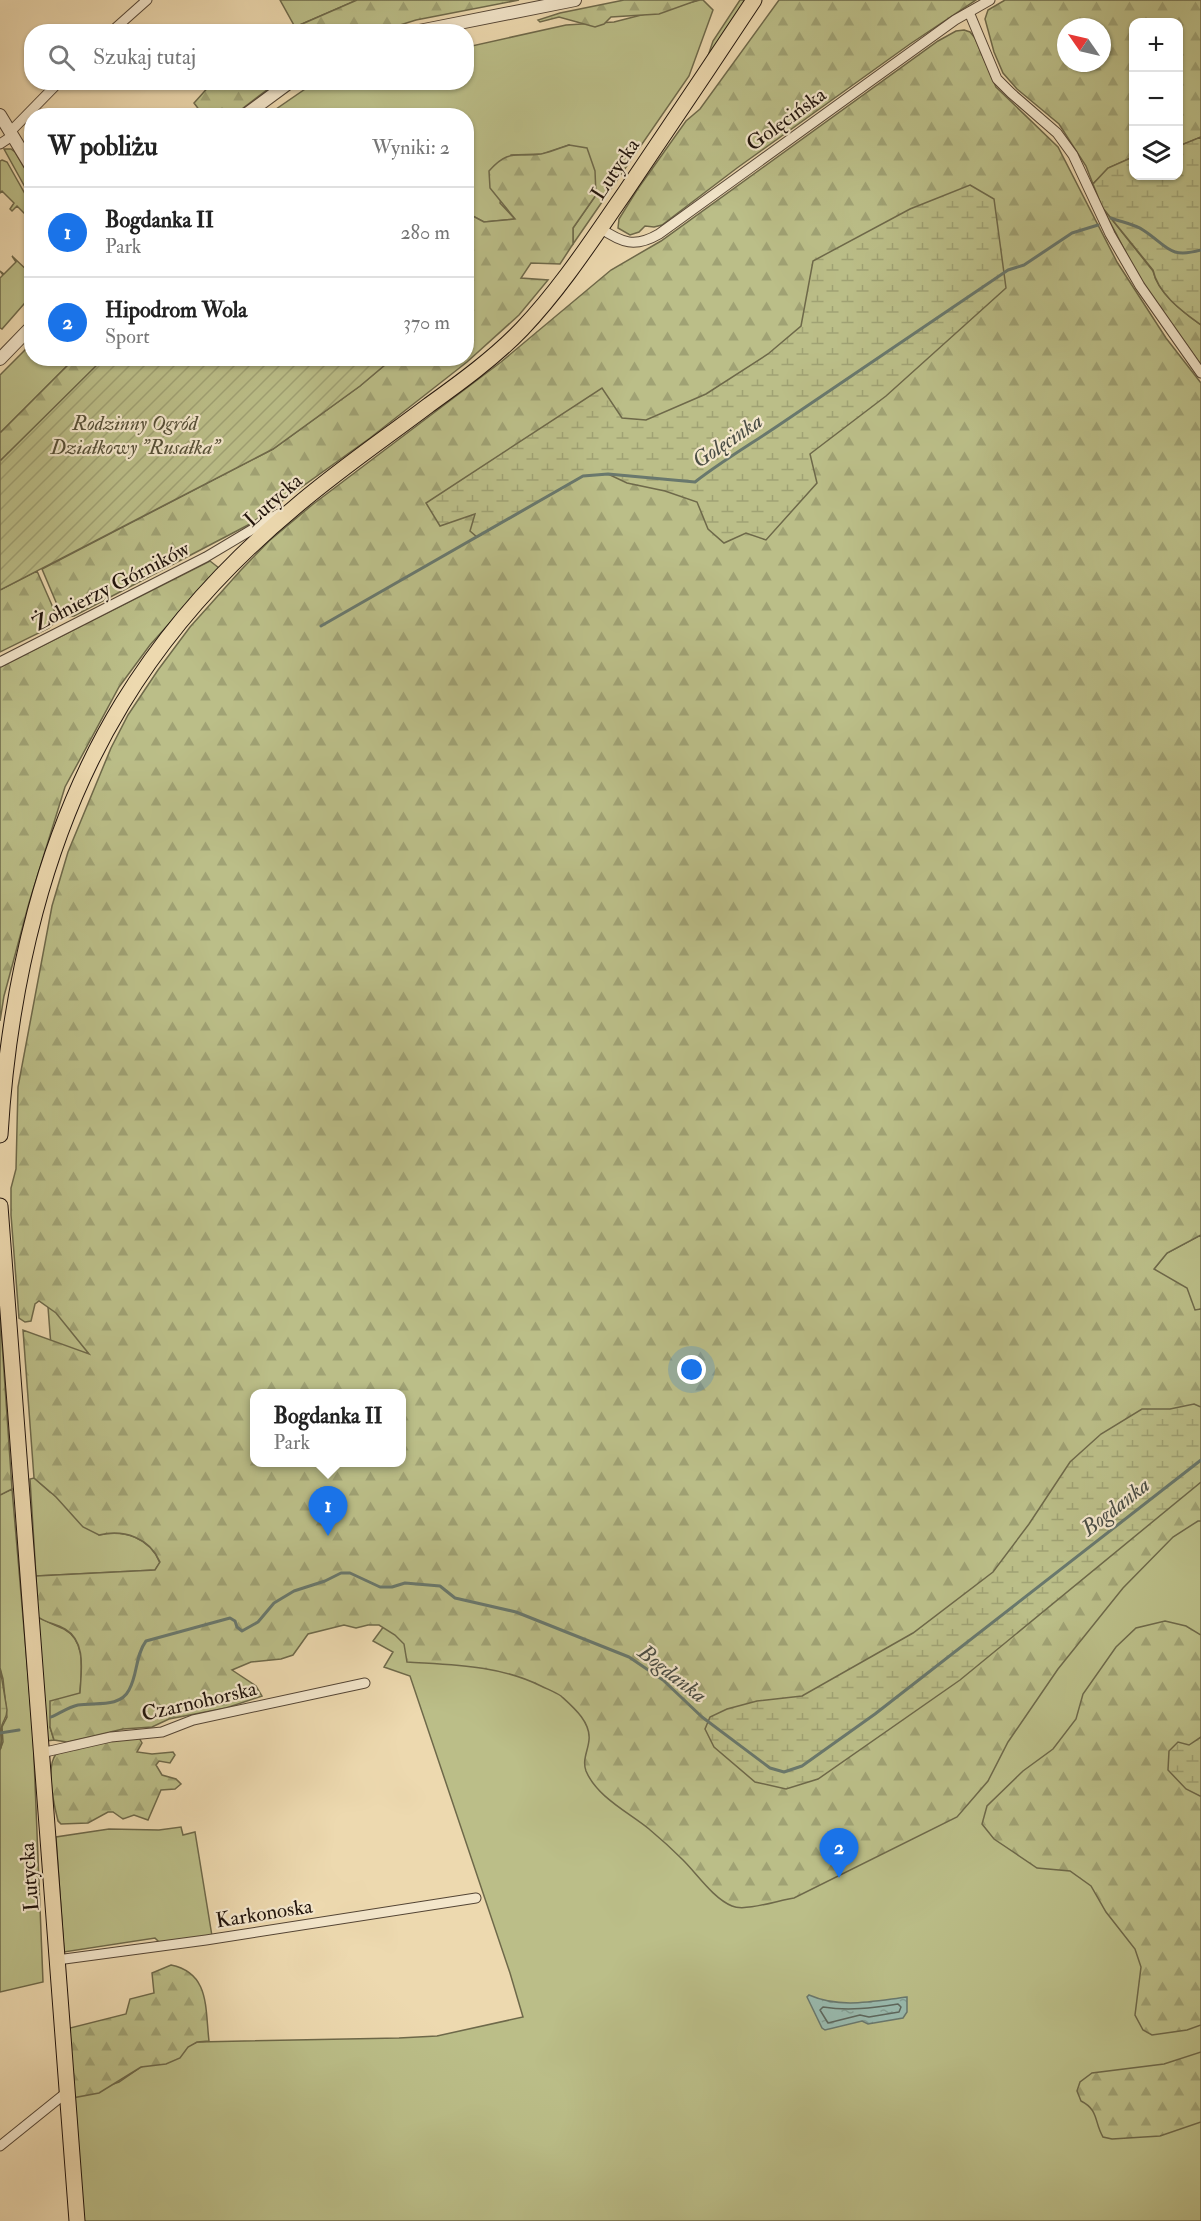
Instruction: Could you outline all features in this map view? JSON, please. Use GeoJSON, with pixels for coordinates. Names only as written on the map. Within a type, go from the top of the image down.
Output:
{"type":"FeatureCollection","features":[{"type":"Feature","properties":{"kind":"main road","name":"Lutycka"},"geometry":{"type":"LineString","coordinates":[[0,1135],[5,1066],[22,967],[40,898],[74,799],[102,738],[132,688],[173,632],[229,569],[270,529],[318,488],[497,353],[523,328],[549,298],[600,228],[754,0]]}},
{"type":"Feature","properties":{"kind":"main road","name":"Lutycka"},"geometry":{"type":"LineString","coordinates":[[0,1206],[77,2221]]}},
{"type":"Feature","properties":{"kind":"street"},"geometry":{"type":"LineString","coordinates":[[120,24],[147,0]]}},
{"type":"Feature","properties":{"kind":"street"},"geometry":{"type":"LineString","coordinates":[[454,24],[575,0]]}},
{"type":"Feature","properties":{"kind":"street","name":"Golęcińska"},"geometry":{"type":"LineString","coordinates":[[600,228],[620,240],[632,243],[645,242],[659,234],[890,67],[990,0]]}},
{"type":"Feature","properties":{"kind":"street"},"geometry":{"type":"LineString","coordinates":[[969,12],[998,79],[1057,133],[1068,148],[1110,234],[1140,286],[1201,373]]}},
{"type":"Feature","properties":{"kind":"street"},"geometry":{"type":"LineString","coordinates":[[35,108],[52,90]]}},
{"type":"Feature","properties":{"kind":"street"},"geometry":{"type":"LineString","coordinates":[[255,108],[279,90]]}},
{"type":"Feature","properties":{"kind":"street"},"geometry":{"type":"LineString","coordinates":[[0,115],[24,155]]}},
{"type":"Feature","properties":{"kind":"street"},"geometry":{"type":"LineString","coordinates":[[0,144],[24,120]]}},
{"type":"Feature","properties":{"kind":"street"},"geometry":{"type":"LineString","coordinates":[[0,359],[24,334]]}},
{"type":"Feature","properties":{"kind":"street","name":"Żołnierzy Górników"},"geometry":{"type":"LineString","coordinates":[[0,662],[206,557],[318,488]]}},
{"type":"Feature","properties":{"kind":"street","name":"Żołnierzy Górników"},"geometry":{"type":"LineString","coordinates":[[206,557],[219,558],[229,569]]}},
{"type":"Feature","properties":{"kind":"street","name":"Czarnohorska"},"geometry":{"type":"LineString","coordinates":[[41,1753],[111,1737],[162,1732],[193,1720],[365,1683]]}},
{"type":"Feature","properties":{"kind":"street","name":"Karkonoska"},"geometry":{"type":"LineString","coordinates":[[57,1960],[206,1941],[476,1898]]}},
{"type":"Feature","properties":{"kind":"street"},"geometry":{"type":"LineString","coordinates":[[0,2146],[67,2092]]}},
{"type":"Feature","properties":{"kind":"green space"},"geometry":{"type":"Polygon","coordinates":[[[280,0],[357,0],[302,24],[293,24],[280,0]]]}},
{"type":"Feature","properties":{"kind":"green space"},"geometry":{"type":"Polygon","coordinates":[[[357,0],[519,0],[403,24],[302,24],[357,0]]]}},
{"type":"Feature","properties":{"kind":"green space"},"geometry":{"type":"Polygon","coordinates":[[[624,0],[698,0],[659,14],[611,17],[604,24],[595,27],[559,17],[540,22],[538,20],[560,13],[624,0]]]}},
{"type":"Feature","properties":{"kind":"green space"},"geometry":{"type":"Polygon","coordinates":[[[700,0],[703,0],[713,10],[689,76],[573,244],[573,228],[596,195],[569,145],[542,154],[511,155],[500,203],[515,219],[484,222],[474,217],[474,108],[278,108],[304,90],[474,90],[474,45],[566,25],[614,22],[700,0]]]}},
{"type":"Feature","properties":{"kind":"green space"},"geometry":{"type":"Polygon","coordinates":[[[740,0],[748,0],[707,59],[713,41],[740,0]]]}},
{"type":"Feature","properties":{"kind":"green space"},"geometry":{"type":"Polygon","coordinates":[[[779,0],[976,0],[910,44],[737,168],[662,225],[645,226],[639,232],[630,235],[618,228],[619,219],[637,190],[686,121],[700,109],[779,0]]]}},
{"type":"Feature","properties":{"kind":"green space"},"geometry":{"type":"Polygon","coordinates":[[[1005,0],[1201,0],[1201,137],[1183,144],[1183,18],[1129,18],[1129,159],[1108,168],[1093,184],[1086,166],[1059,124],[1017,89],[1003,73],[994,52],[985,19],[988,10],[1005,0]]]}},
{"type":"Feature","properties":{"kind":"green space"},"geometry":{"type":"Polygon","coordinates":[[[964,30],[970,32],[975,38],[996,87],[1058,147],[1117,262],[1166,338],[1201,383],[1201,1235],[1167,1253],[1154,1269],[1187,1288],[1195,1310],[1201,1309],[1201,1521],[1173,1537],[1123,1588],[1058,1669],[1008,1742],[988,1781],[957,1817],[794,1898],[762,1905],[745,1908],[732,1906],[725,1902],[712,1892],[662,1840],[598,1789],[585,1767],[589,1740],[587,1727],[580,1715],[561,1696],[525,1679],[492,1670],[459,1665],[407,1662],[404,1644],[379,1625],[356,1628],[344,1625],[308,1634],[293,1655],[281,1659],[251,1662],[232,1670],[256,1686],[262,1696],[226,1708],[169,1719],[152,1727],[123,1729],[67,1742],[54,1740],[50,1727],[50,1701],[80,1693],[81,1658],[80,1649],[72,1635],[62,1627],[38,1617],[36,1576],[155,1570],[160,1562],[150,1547],[135,1537],[118,1533],[99,1535],[83,1527],[56,1497],[34,1478],[23,1330],[89,1354],[56,1313],[39,1301],[35,1304],[31,1321],[25,1322],[19,1318],[11,1215],[11,1188],[16,1169],[18,1087],[52,906],[68,852],[111,748],[128,715],[190,627],[269,541],[312,505],[501,362],[611,270],[661,241],[938,41],[956,31],[964,30]]]}},
{"type":"Feature","properties":{"kind":"green space"},"geometry":{"type":"Polygon","coordinates":[[[206,90],[267,90],[243,108],[198,108],[194,103],[206,90]]]}},
{"type":"Feature","properties":{"kind":"green space"},"geometry":{"type":"Polygon","coordinates":[[[1201,137],[1201,325],[1165,294],[1153,270],[1102,207],[1093,184],[1108,168],[1129,159],[1129,180],[1183,180],[1183,144],[1201,137]]]}},
{"type":"Feature","properties":{"kind":"green space"},"geometry":{"type":"Polygon","coordinates":[[[569,145],[587,148],[595,171],[596,195],[573,228],[573,244],[560,264],[531,263],[521,278],[548,280],[519,315],[474,356],[474,217],[484,222],[515,219],[490,188],[489,171],[502,159],[513,155],[532,155],[569,145]]]}},
{"type":"Feature","properties":{"kind":"green space"},"geometry":{"type":"Polygon","coordinates":[[[4,149],[11,149],[15,152],[24,167],[24,185],[4,149]]]}},
{"type":"Feature","properties":{"kind":"green space"},"geometry":{"type":"Polygon","coordinates":[[[0,161],[7,162],[24,192],[24,213],[17,206],[12,211],[10,209],[14,203],[2,191],[0,193],[0,161]]]}},
{"type":"Feature","properties":{"kind":"green space"},"geometry":{"type":"Polygon","coordinates":[[[970,185],[994,199],[1006,288],[886,396],[810,454],[817,483],[766,540],[746,533],[724,543],[708,529],[697,502],[665,491],[627,483],[608,474],[583,476],[477,537],[470,531],[475,514],[440,526],[426,503],[602,388],[622,418],[646,420],[706,394],[768,354],[801,326],[813,261],[910,209],[970,185]]]}},
{"type":"Feature","properties":{"kind":"green space"},"geometry":{"type":"Polygon","coordinates":[[[1102,207],[1153,271],[1160,287],[1179,308],[1201,325],[1201,365],[1141,281],[1102,207]]]}},
{"type":"Feature","properties":{"kind":"green space"},"geometry":{"type":"Polygon","coordinates":[[[12,256],[24,267],[24,304],[2,329],[0,328],[0,278],[3,275],[0,271],[4,274],[16,262],[12,256]]]}},
{"type":"Feature","properties":{"kind":"green space"},"geometry":{"type":"Polygon","coordinates":[[[24,351],[24,366],[67,366],[0,433],[0,375],[24,351]]]}},
{"type":"Feature","properties":{"kind":"green space"},"geometry":{"type":"Polygon","coordinates":[[[67,366],[97,366],[0,461],[0,433],[67,366]]]}},
{"type":"Feature","properties":{"kind":"green space","name":"Rodzinny Ogród Działkowy \"Rusałka\""},"geometry":{"type":"Polygon","coordinates":[[[96,366],[384,366],[273,449],[0,590],[0,461],[96,366]]]}},
{"type":"Feature","properties":{"kind":"green space"},"geometry":{"type":"Polygon","coordinates":[[[384,366],[462,366],[370,438],[250,524],[74,616],[67,617],[61,614],[42,569],[273,449],[384,366]]]}},
{"type":"Feature","properties":{"kind":"green space"},"geometry":{"type":"Polygon","coordinates":[[[210,561],[219,568],[150,645],[119,687],[65,787],[29,903],[4,996],[0,1021],[0,667],[210,561]]]}},
{"type":"Feature","properties":{"kind":"green space"},"geometry":{"type":"Polygon","coordinates":[[[37,571],[58,619],[49,628],[0,652],[0,590],[37,571]]]}},
{"type":"Feature","properties":{"kind":"green space"},"geometry":{"type":"Polygon","coordinates":[[[1201,1235],[1201,1309],[1196,1311],[1154,1269],[1167,1253],[1201,1235]]]}},
{"type":"Feature","properties":{"kind":"green space"},"geometry":{"type":"Polygon","coordinates":[[[44,1254],[250,1458],[250,1467],[268,1467],[525,1562],[1201,1386],[1201,2221],[82,2221],[72,2098],[119,2082],[141,2067],[197,2042],[437,2036],[523,2017],[410,1676],[384,1667],[393,1652],[373,1641],[387,1622],[162,1510],[52,1493],[99,1535],[118,1533],[135,1537],[150,1547],[160,1563],[155,1570],[36,1576],[30,1479],[34,1478],[50,1492],[58,1439],[44,1254]]]}},
{"type":"Feature","properties":{"kind":"green space"},"geometry":{"type":"Polygon","coordinates":[[[0,1313],[12,1489],[0,1495],[0,1313]]]}},
{"type":"Feature","properties":{"kind":"green space"},"geometry":{"type":"Polygon","coordinates":[[[1194,1404],[1201,1407],[1201,1482],[960,1680],[818,1779],[786,1789],[755,1782],[714,1747],[705,1729],[710,1717],[727,1709],[757,1701],[802,1696],[913,1633],[993,1572],[1029,1524],[1070,1462],[1101,1434],[1142,1409],[1170,1409],[1194,1404]]]}},
{"type":"Feature","properties":{"kind":"green space"},"geometry":{"type":"Polygon","coordinates":[[[12,1489],[33,1733],[43,1982],[0,1992],[0,1750],[3,1742],[2,1727],[7,1717],[0,1668],[0,1495],[12,1489]]]}},
{"type":"Feature","properties":{"kind":"green space"},"geometry":{"type":"Polygon","coordinates":[[[38,1617],[71,1634],[76,1641],[81,1658],[80,1693],[50,1727],[54,1740],[46,1741],[38,1617]]]}},
{"type":"Feature","properties":{"kind":"green space"},"geometry":{"type":"Polygon","coordinates":[[[1165,1621],[1186,1626],[1201,1635],[1201,2025],[1187,2030],[1152,2035],[1143,2030],[1135,2015],[1141,1967],[1135,1949],[1106,1912],[1091,1886],[1070,1871],[1037,1868],[994,1839],[982,1824],[987,1806],[1023,1771],[1053,1749],[1076,1719],[1083,1694],[1116,1647],[1136,1628],[1165,1621]]]}},
{"type":"Feature","properties":{"kind":"green space"},"geometry":{"type":"Polygon","coordinates":[[[0,1668],[7,1710],[2,1725],[0,1750],[0,1668]]]}},
{"type":"Feature","properties":{"kind":"green space"},"geometry":{"type":"Polygon","coordinates":[[[138,1736],[142,1743],[137,1752],[152,1754],[173,1752],[175,1755],[170,1763],[159,1761],[156,1765],[162,1775],[176,1779],[181,1784],[175,1789],[161,1790],[148,1820],[134,1815],[123,1819],[113,1812],[108,1812],[88,1823],[61,1824],[58,1821],[51,1787],[51,1768],[56,1754],[97,1743],[138,1736]]]}},
{"type":"Feature","properties":{"kind":"green space"},"geometry":{"type":"Polygon","coordinates":[[[1201,1737],[1200,1796],[1186,1789],[1168,1770],[1169,1751],[1178,1742],[1189,1745],[1201,1737]]]}},
{"type":"Feature","properties":{"kind":"green space"},"geometry":{"type":"Polygon","coordinates":[[[181,1827],[183,1835],[195,1832],[212,1936],[160,1943],[155,1938],[64,1952],[56,1837],[109,1829],[159,1830],[181,1827]]]}},
{"type":"Feature","properties":{"kind":"green space"},"geometry":{"type":"Polygon","coordinates":[[[171,1965],[184,1969],[199,1984],[206,2005],[209,2041],[197,2042],[188,2047],[180,2058],[166,2064],[141,2067],[99,2093],[72,2098],[70,2028],[126,2014],[130,1999],[154,1993],[152,1973],[171,1965]]]}},
{"type":"Feature","properties":{"kind":"green space"},"geometry":{"type":"Polygon","coordinates":[[[1201,2052],[1201,2122],[1160,2136],[1112,2139],[1103,2137],[1091,2108],[1081,2101],[1077,2091],[1080,2082],[1092,2073],[1164,2064],[1201,2052]]]}},
{"type":"Feature","properties":{"kind":"water"},"geometry":{"type":"Polygon","coordinates":[[[809,1995],[845,2003],[907,1997],[907,2012],[903,2018],[868,2024],[862,2021],[825,2030],[807,1997],[809,1995]]]}},
{"type":"Feature","properties":{"kind":"waterway","name":"Golęcinka"},"geometry":{"type":"LineString","coordinates":[[1111,218],[1139,228],[1175,252],[1201,250]]}},
{"type":"Feature","properties":{"kind":"waterway","name":"Golęcinka"},"geometry":{"type":"LineString","coordinates":[[321,626],[583,476],[608,474],[695,482],[1008,270],[1024,265],[1072,233],[1098,225]]}},
{"type":"Feature","properties":{"kind":"waterway","name":"Bogdanka"},"geometry":{"type":"LineString","coordinates":[[51,1717],[75,1706],[120,1700],[132,1684],[140,1653],[146,1641],[230,1618],[242,1631],[258,1622],[274,1603],[294,1591],[341,1573],[350,1573],[380,1587],[392,1587],[405,1583],[440,1586],[455,1598],[516,1612],[629,1657],[663,1680],[702,1717],[770,1768],[784,1772],[802,1766],[875,1714],[1201,1460]]}},
{"type":"Feature","properties":{"kind":"waterway","name":"Bogdanka"},"geometry":{"type":"LineString","coordinates":[[0,1733],[19,1730]]}},
{"type":"Feature","properties":{"kind":"place","name":"Bogdanka II"},"geometry":{"type":"Point","coordinates":[328,1536]}},
{"type":"Feature","properties":{"kind":"place","name":"Hipodrom Wola"},"geometry":{"type":"Point","coordinates":[839,1878]}}]}
